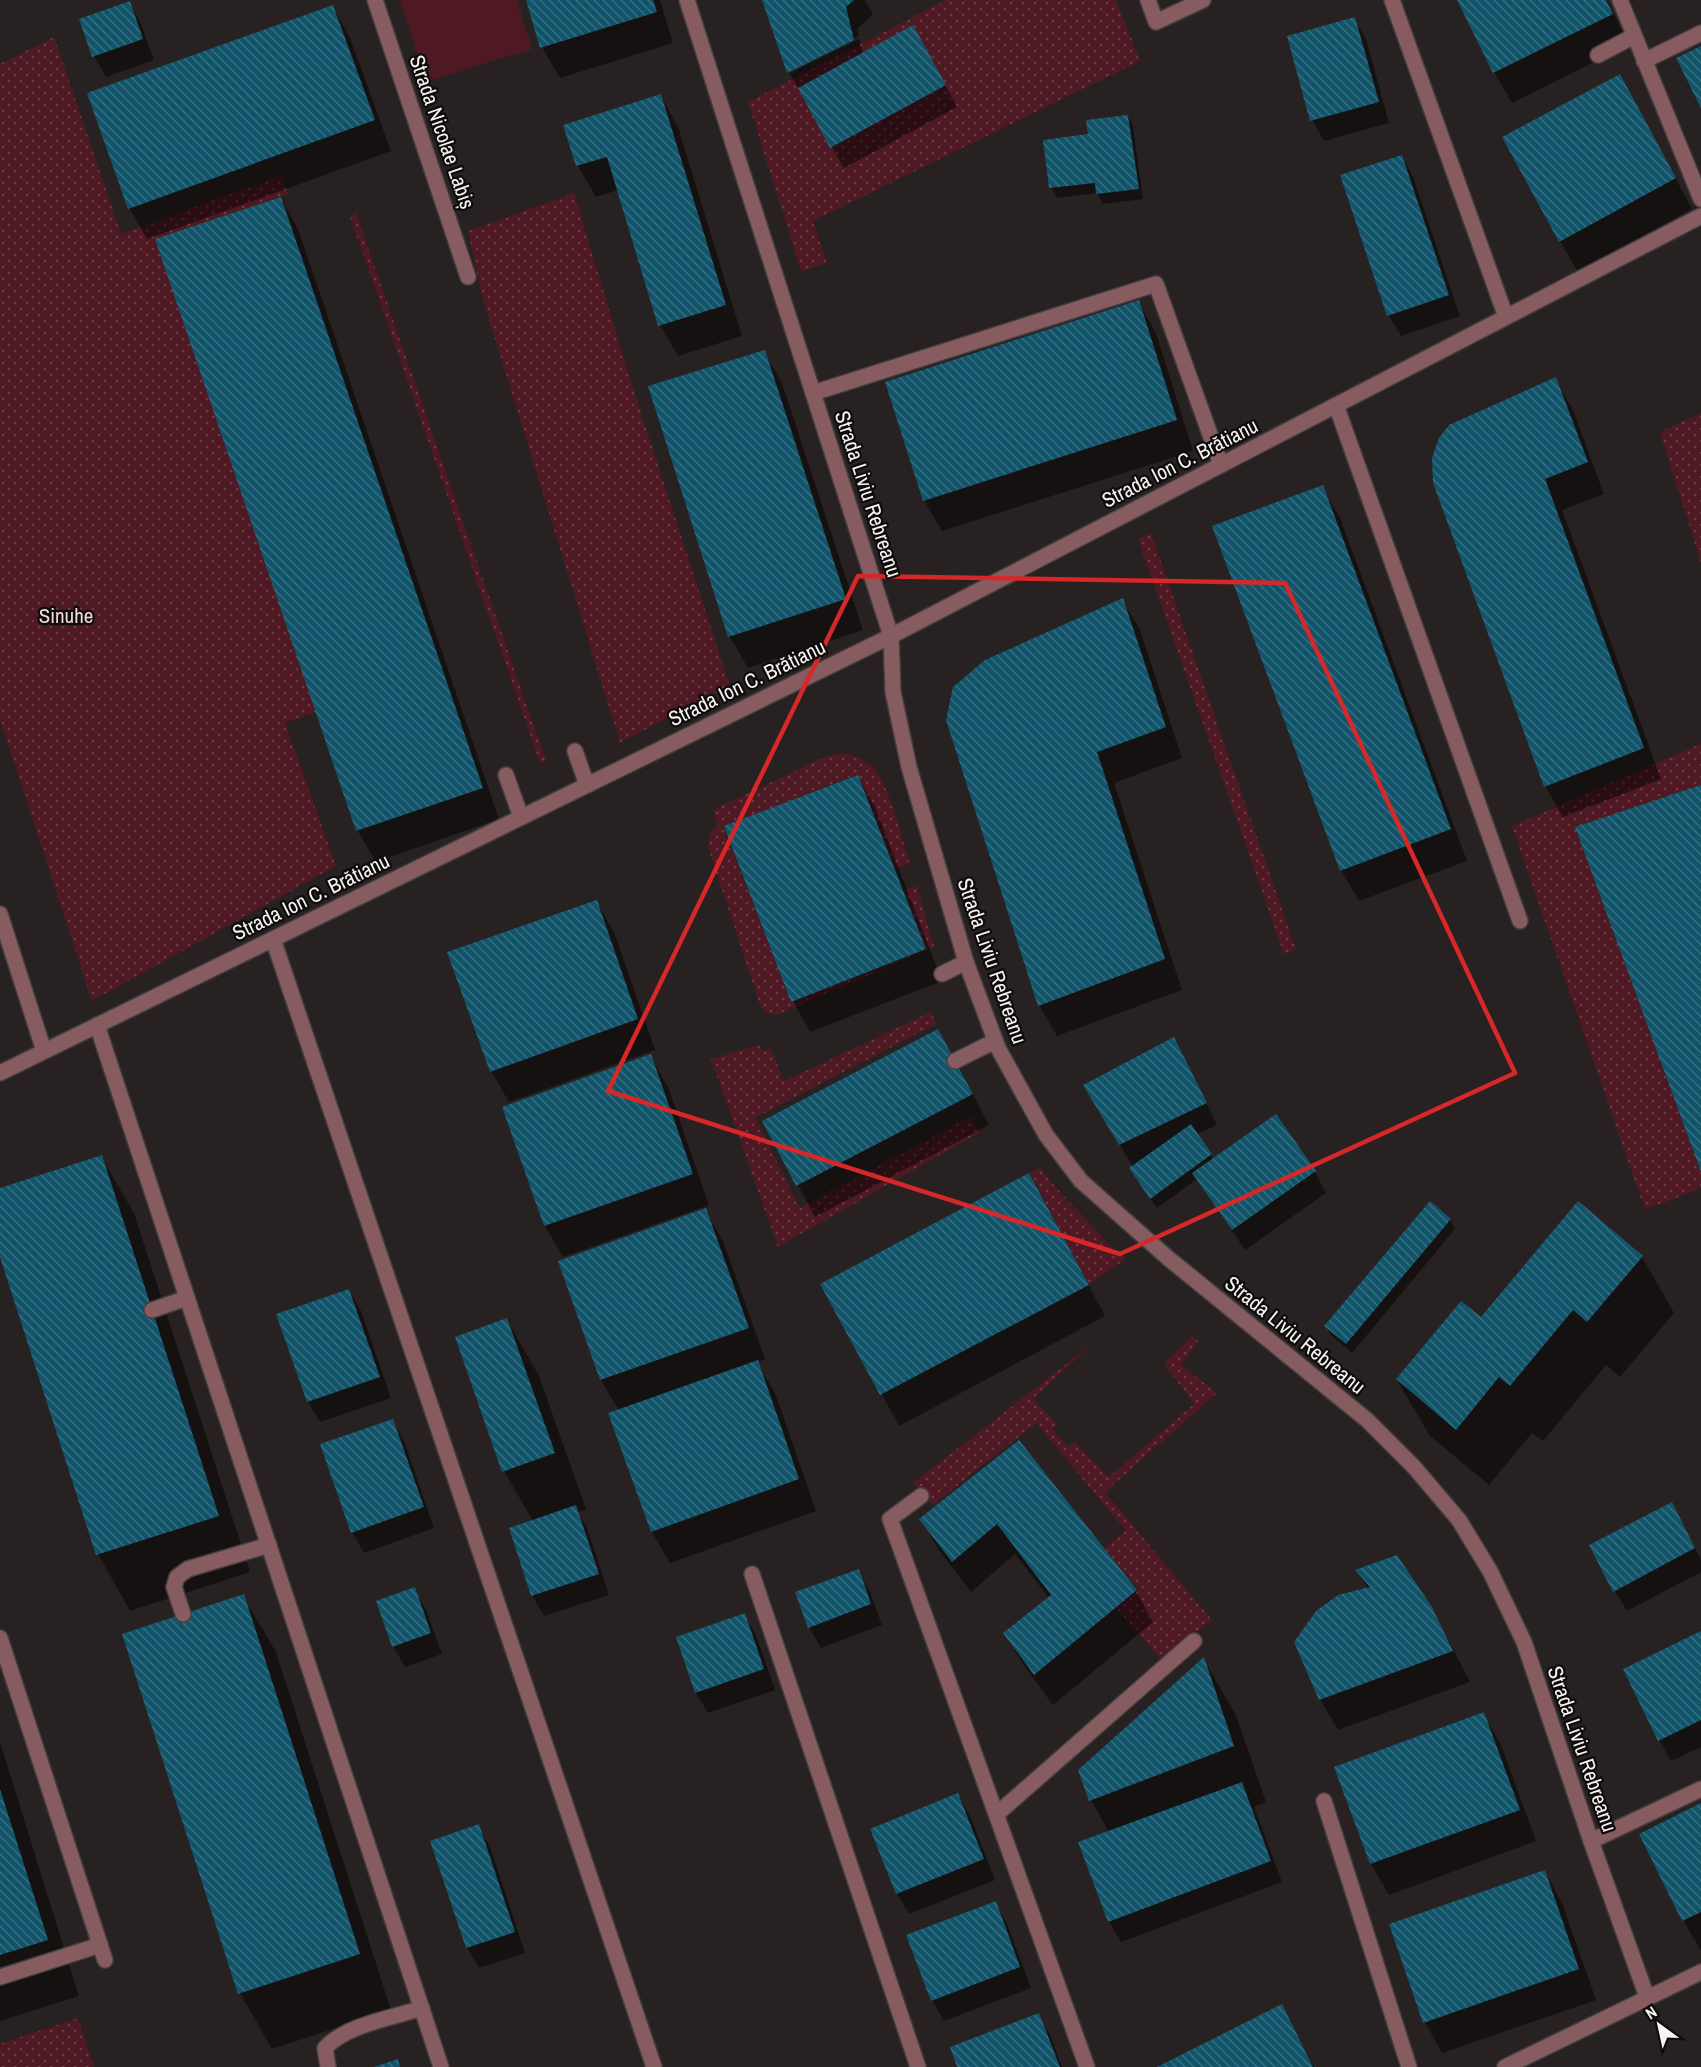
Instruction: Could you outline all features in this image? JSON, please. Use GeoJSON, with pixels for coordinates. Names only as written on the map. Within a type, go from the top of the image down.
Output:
{"type":"FeatureCollection","features":[{"type":"Feature","properties":{"kind":"street","name":"Strada Nicolae Labiș"},"geometry":{"type":"LineString","coordinates":[[375,0],[468,277]]}},
{"type":"Feature","properties":{"kind":"street","name":"Strada Liviu Rebreanu"},"geometry":{"type":"LineString","coordinates":[[687,0],[891,636],[893,692],[909,767],[966,962],[998,1048],[1046,1135],[1081,1181],[1168,1258],[1367,1420],[1414,1467],[1460,1520],[1490,1571],[1524,1642],[1591,1841],[1647,1997]]}},
{"type":"Feature","properties":{"kind":"street"},"geometry":{"type":"LineString","coordinates":[[1148,0],[1155,22],[1203,0]]}},
{"type":"Feature","properties":{"kind":"street"},"geometry":{"type":"LineString","coordinates":[[1392,0],[1506,317]]}},
{"type":"Feature","properties":{"kind":"street"},"geometry":{"type":"LineString","coordinates":[[1620,0],[1701,199]]}},
{"type":"Feature","properties":{"kind":"street"},"geometry":{"type":"LineString","coordinates":[[1644,61],[1701,33]]}},
{"type":"Feature","properties":{"kind":"street"},"geometry":{"type":"LineString","coordinates":[[1598,55],[1634,36]]}},
{"type":"Feature","properties":{"kind":"street","name":"Strada Ion C. Brătianu"},"geometry":{"type":"LineString","coordinates":[[0,1072],[891,636],[1701,216]]}},
{"type":"Feature","properties":{"kind":"street"},"geometry":{"type":"LineString","coordinates":[[813,393],[1156,284],[1221,465]]}},
{"type":"Feature","properties":{"kind":"street"},"geometry":{"type":"LineString","coordinates":[[1336,405],[1520,921]]}},
{"type":"Feature","properties":{"kind":"street"},"geometry":{"type":"LineString","coordinates":[[575,751],[587,785]]}},
{"type":"Feature","properties":{"kind":"street"},"geometry":{"type":"LineString","coordinates":[[506,775],[521,817]]}},
{"type":"Feature","properties":{"kind":"street"},"geometry":{"type":"LineString","coordinates":[[0,914],[44,1051]]}},
{"type":"Feature","properties":{"kind":"street"},"geometry":{"type":"LineString","coordinates":[[273,939],[654,2067]]}},
{"type":"Feature","properties":{"kind":"street"},"geometry":{"type":"LineString","coordinates":[[942,974],[966,962]]}},
{"type":"Feature","properties":{"kind":"street"},"geometry":{"type":"LineString","coordinates":[[97,1025],[441,2067]]}},
{"type":"Feature","properties":{"kind":"street"},"geometry":{"type":"LineString","coordinates":[[955,1061],[995,1041]]}},
{"type":"Feature","properties":{"kind":"street"},"geometry":{"type":"LineString","coordinates":[[152,1310],[187,1298]]}},
{"type":"Feature","properties":{"kind":"street"},"geometry":{"type":"LineString","coordinates":[[921,1496],[890,1519],[1087,2067]]}},
{"type":"Feature","properties":{"kind":"street"},"geometry":{"type":"LineString","coordinates":[[183,1614],[174,1587],[177,1577],[188,1569],[269,1545]]}},
{"type":"Feature","properties":{"kind":"street"},"geometry":{"type":"LineString","coordinates":[[752,1574],[918,2067]]}},
{"type":"Feature","properties":{"kind":"street"},"geometry":{"type":"LineString","coordinates":[[0,1638],[103,1953],[0,1977]]}},
{"type":"Feature","properties":{"kind":"street"},"geometry":{"type":"LineString","coordinates":[[997,1814],[1194,1641]]}},
{"type":"Feature","properties":{"kind":"street"},"geometry":{"type":"LineString","coordinates":[[1591,1841],[1701,1789]]}},
{"type":"Feature","properties":{"kind":"street"},"geometry":{"type":"LineString","coordinates":[[1324,1801],[1409,2067]]}},
{"type":"Feature","properties":{"kind":"street"},"geometry":{"type":"LineString","coordinates":[[1505,2067],[1701,1972]]}},
{"type":"Feature","properties":{"kind":"street"},"geometry":{"type":"LineString","coordinates":[[328,2067],[325,2048],[334,2038],[422,2008]]}},
{"type":"Feature","properties":{"kind":"highlighted area"},"geometry":{"type":"Polygon","coordinates":[[[858,576],[1285,583],[1515,1073],[1120,1254],[608,1091],[858,576]]]}},
{"type":"Feature","properties":{"kind":"green space"},"geometry":{"type":"Polygon","coordinates":[[[400,0],[517,0],[532,49],[426,82],[400,0]]]}},
{"type":"Feature","properties":{"kind":"green space"},"geometry":{"type":"Polygon","coordinates":[[[946,0],[1116,0],[1140,61],[813,221],[827,263],[801,271],[748,102],[946,0]]]}},
{"type":"Feature","properties":{"kind":"green space","name":"Sinuhe"},"geometry":{"type":"Polygon","coordinates":[[[54,37],[121,234],[282,175],[288,194],[156,239],[316,712],[285,723],[336,866],[92,1001],[0,720],[0,64],[54,37]]]}},
{"type":"Feature","properties":{"kind":"green space"},"geometry":{"type":"Polygon","coordinates":[[[574,193],[628,373],[730,686],[619,743],[484,303],[468,231],[574,193]]]}},
{"type":"Feature","properties":{"kind":"green space"},"geometry":{"type":"Polygon","coordinates":[[[356,213],[546,761],[540,763],[350,216],[356,213]]]}},
{"type":"Feature","properties":{"kind":"green space"},"geometry":{"type":"Polygon","coordinates":[[[1701,413],[1701,563],[1660,432],[1701,413]]]}},
{"type":"Feature","properties":{"kind":"green space"},"geometry":{"type":"Polygon","coordinates":[[[1151,533],[1296,949],[1284,954],[1138,539],[1151,533]]]}},
{"type":"Feature","properties":{"kind":"green space"},"geometry":{"type":"Polygon","coordinates":[[[1701,744],[1701,785],[1575,827],[1701,1173],[1701,1188],[1645,1210],[1512,826],[1701,744]]]}},
{"type":"Feature","properties":{"kind":"green space"},"geometry":{"type":"Polygon","coordinates":[[[848,754],[864,760],[876,770],[891,802],[910,864],[895,868],[858,774],[723,827],[791,1002],[926,950],[904,890],[917,886],[934,947],[777,1015],[766,1013],[760,1005],[708,847],[709,835],[718,825],[713,810],[829,755],[848,754]]]}},
{"type":"Feature","properties":{"kind":"green space"},"geometry":{"type":"Polygon","coordinates":[[[931,1012],[936,1024],[755,1118],[800,1208],[971,1116],[980,1132],[778,1247],[711,1059],[759,1045],[763,1050],[771,1049],[784,1081],[931,1012]]]}},
{"type":"Feature","properties":{"kind":"green space"},"geometry":{"type":"Polygon","coordinates":[[[1040,1167],[1050,1181],[1114,1250],[1126,1259],[1089,1284],[1030,1173],[1040,1167]]]}},
{"type":"Feature","properties":{"kind":"green space"},"geometry":{"type":"Polygon","coordinates":[[[1192,1336],[1198,1341],[1181,1365],[1217,1393],[1105,1492],[1212,1620],[1161,1659],[1116,1608],[1139,1590],[1104,1548],[1126,1531],[1036,1423],[933,1505],[913,1483],[1096,1341],[1033,1399],[1057,1424],[1053,1429],[1068,1447],[1075,1442],[1109,1477],[1194,1404],[1164,1364],[1192,1336]]]}},
{"type":"Feature","properties":{"kind":"green space"},"geometry":{"type":"Polygon","coordinates":[[[78,2018],[94,2067],[0,2067],[0,2044],[78,2018]]]}},
{"type":"Feature","properties":{"kind":"building"},"geometry":{"type":"Polygon","coordinates":[[[526,0],[653,0],[657,12],[540,48],[526,0]]]}},
{"type":"Feature","properties":{"kind":"building"},"geometry":{"type":"Polygon","coordinates":[[[762,0],[854,0],[846,7],[854,40],[787,73],[762,0]]]}},
{"type":"Feature","properties":{"kind":"building"},"geometry":{"type":"Polygon","coordinates":[[[1457,0],[1606,0],[1613,14],[1493,73],[1457,0]]]}},
{"type":"Feature","properties":{"kind":"building"},"geometry":{"type":"Polygon","coordinates":[[[130,1],[143,39],[92,57],[79,19],[130,1]]]}},
{"type":"Feature","properties":{"kind":"building"},"geometry":{"type":"Polygon","coordinates":[[[333,5],[375,120],[128,209],[87,93],[333,5]]]}},
{"type":"Feature","properties":{"kind":"building"},"geometry":{"type":"Polygon","coordinates":[[[1355,17],[1379,102],[1310,121],[1287,36],[1355,17]]]}},
{"type":"Feature","properties":{"kind":"building"},"geometry":{"type":"Polygon","coordinates":[[[913,25],[946,85],[830,148],[798,88],[913,25]]]}},
{"type":"Feature","properties":{"kind":"building"},"geometry":{"type":"Polygon","coordinates":[[[1701,46],[1701,108],[1676,58],[1701,46]]]}},
{"type":"Feature","properties":{"kind":"building"},"geometry":{"type":"Polygon","coordinates":[[[1620,74],[1676,178],[1559,242],[1502,137],[1620,74]]]}},
{"type":"Feature","properties":{"kind":"building"},"geometry":{"type":"Polygon","coordinates":[[[661,94],[726,305],[658,326],[607,157],[576,166],[563,125],[661,94]]]}},
{"type":"Feature","properties":{"kind":"building"},"geometry":{"type":"Polygon","coordinates":[[[1128,115],[1139,189],[1096,194],[1095,183],[1049,188],[1043,140],[1088,134],[1086,120],[1128,115]]]}},
{"type":"Feature","properties":{"kind":"building"},"geometry":{"type":"Polygon","coordinates":[[[1402,155],[1449,295],[1387,316],[1340,175],[1402,155]]]}},
{"type":"Feature","properties":{"kind":"building"},"geometry":{"type":"Polygon","coordinates":[[[281,197],[483,788],[356,831],[155,239],[281,197]]]}},
{"type":"Feature","properties":{"kind":"building"},"geometry":{"type":"Polygon","coordinates":[[[1139,300],[1177,420],[923,501],[885,382],[1139,300]]]}},
{"type":"Feature","properties":{"kind":"building"},"geometry":{"type":"Polygon","coordinates":[[[765,350],[846,599],[728,637],[648,386],[765,350]]]}},
{"type":"Feature","properties":{"kind":"building"},"geometry":{"type":"Polygon","coordinates":[[[1556,377],[1588,462],[1545,479],[1644,748],[1544,787],[1433,483],[1432,458],[1439,438],[1449,425],[1556,377]]]}},
{"type":"Feature","properties":{"kind":"building"},"geometry":{"type":"Polygon","coordinates":[[[1323,485],[1451,829],[1340,871],[1212,526],[1323,485]]]}},
{"type":"Feature","properties":{"kind":"building"},"geometry":{"type":"Polygon","coordinates":[[[1123,598],[1166,727],[1097,752],[1165,959],[1038,1006],[946,720],[953,687],[985,660],[1123,598]]]}},
{"type":"Feature","properties":{"kind":"building"},"geometry":{"type":"Polygon","coordinates":[[[858,775],[926,949],[791,1002],[724,826],[858,775]]]}},
{"type":"Feature","properties":{"kind":"building"},"geometry":{"type":"Polygon","coordinates":[[[1701,785],[1701,1172],[1575,827],[1701,785]]]}},
{"type":"Feature","properties":{"kind":"building"},"geometry":{"type":"Polygon","coordinates":[[[597,900],[638,1019],[490,1072],[447,952],[597,900]]]}},
{"type":"Feature","properties":{"kind":"building"},"geometry":{"type":"Polygon","coordinates":[[[938,1029],[973,1094],[796,1186],[762,1121],[938,1029]]]}},
{"type":"Feature","properties":{"kind":"building"},"geometry":{"type":"Polygon","coordinates":[[[1174,1037],[1207,1103],[1119,1145],[1083,1085],[1174,1037]]]}},
{"type":"Feature","properties":{"kind":"building"},"geometry":{"type":"Polygon","coordinates":[[[651,1054],[693,1174],[544,1226],[502,1107],[651,1054]]]}},
{"type":"Feature","properties":{"kind":"building"},"geometry":{"type":"Polygon","coordinates":[[[1276,1114],[1316,1171],[1232,1230],[1192,1173],[1276,1114]]]}},
{"type":"Feature","properties":{"kind":"building"},"geometry":{"type":"Polygon","coordinates":[[[1191,1124],[1212,1154],[1150,1199],[1129,1168],[1191,1124]]]}},
{"type":"Feature","properties":{"kind":"building"},"geometry":{"type":"Polygon","coordinates":[[[102,1155],[219,1516],[96,1555],[0,1257],[0,1188],[102,1155]]]}},
{"type":"Feature","properties":{"kind":"building"},"geometry":{"type":"Polygon","coordinates":[[[1029,1173],[1089,1285],[880,1395],[820,1284],[1029,1173]]]}},
{"type":"Feature","properties":{"kind":"building"},"geometry":{"type":"Polygon","coordinates":[[[1430,1201],[1451,1219],[1346,1344],[1324,1326],[1430,1201]]]}},
{"type":"Feature","properties":{"kind":"building"},"geometry":{"type":"Polygon","coordinates":[[[1578,1201],[1643,1256],[1587,1322],[1573,1310],[1510,1386],[1499,1377],[1456,1430],[1396,1379],[1461,1301],[1481,1317],[1578,1201]]]}},
{"type":"Feature","properties":{"kind":"building"},"geometry":{"type":"Polygon","coordinates":[[[706,1208],[749,1328],[600,1380],[558,1261],[706,1208]]]}},
{"type":"Feature","properties":{"kind":"building"},"geometry":{"type":"Polygon","coordinates":[[[349,1289],[380,1377],[307,1402],[276,1314],[349,1289]]]}},
{"type":"Feature","properties":{"kind":"building"},"geometry":{"type":"Polygon","coordinates":[[[507,1318],[555,1453],[502,1472],[455,1337],[507,1318]]]}},
{"type":"Feature","properties":{"kind":"building"},"geometry":{"type":"Polygon","coordinates":[[[758,1360],[799,1479],[651,1532],[608,1413],[758,1360]]]}},
{"type":"Feature","properties":{"kind":"building"},"geometry":{"type":"Polygon","coordinates":[[[393,1419],[424,1507],[351,1533],[320,1444],[393,1419]]]}},
{"type":"Feature","properties":{"kind":"building"},"geometry":{"type":"Polygon","coordinates":[[[1019,1440],[1137,1590],[1034,1675],[1003,1633],[1051,1595],[997,1524],[952,1562],[919,1519],[1019,1440]]]}},
{"type":"Feature","properties":{"kind":"building"},"geometry":{"type":"Polygon","coordinates":[[[1672,1502],[1695,1548],[1613,1592],[1589,1545],[1672,1502]]]}},
{"type":"Feature","properties":{"kind":"building"},"geometry":{"type":"Polygon","coordinates":[[[576,1505],[599,1574],[531,1596],[509,1528],[576,1505]]]}},
{"type":"Feature","properties":{"kind":"building"},"geometry":{"type":"Polygon","coordinates":[[[1397,1555],[1432,1607],[1453,1651],[1319,1700],[1294,1642],[1316,1611],[1338,1595],[1370,1587],[1355,1570],[1397,1555]]]}},
{"type":"Feature","properties":{"kind":"building"},"geometry":{"type":"Polygon","coordinates":[[[859,1569],[871,1604],[808,1628],[795,1592],[859,1569]]]}},
{"type":"Feature","properties":{"kind":"building"},"geometry":{"type":"Polygon","coordinates":[[[415,1587],[431,1633],[392,1647],[376,1601],[415,1587]]]}},
{"type":"Feature","properties":{"kind":"building"},"geometry":{"type":"Polygon","coordinates":[[[244,1594],[360,1954],[238,1994],[122,1634],[244,1594]]]}},
{"type":"Feature","properties":{"kind":"building"},"geometry":{"type":"Polygon","coordinates":[[[745,1613],[764,1669],[695,1693],[676,1637],[745,1613]]]}},
{"type":"Feature","properties":{"kind":"building"},"geometry":{"type":"Polygon","coordinates":[[[1701,1631],[1701,1720],[1658,1741],[1623,1669],[1701,1631]]]}},
{"type":"Feature","properties":{"kind":"building"},"geometry":{"type":"Polygon","coordinates":[[[1204,1657],[1234,1746],[1089,1801],[1078,1770],[1204,1657]]]}},
{"type":"Feature","properties":{"kind":"building"},"geometry":{"type":"Polygon","coordinates":[[[1484,1712],[1520,1810],[1370,1864],[1334,1767],[1484,1712]]]}},
{"type":"Feature","properties":{"kind":"building"},"geometry":{"type":"Polygon","coordinates":[[[1242,1782],[1271,1861],[1108,1922],[1078,1842],[1242,1782]]]}},
{"type":"Feature","properties":{"kind":"building"},"geometry":{"type":"Polygon","coordinates":[[[0,1789],[48,1940],[0,1955],[0,1789]]]}},
{"type":"Feature","properties":{"kind":"building"},"geometry":{"type":"Polygon","coordinates":[[[958,1793],[984,1859],[896,1894],[870,1829],[958,1793]]]}},
{"type":"Feature","properties":{"kind":"building"},"geometry":{"type":"Polygon","coordinates":[[[1701,1803],[1701,1912],[1682,1921],[1639,1834],[1701,1803]]]}},
{"type":"Feature","properties":{"kind":"building"},"geometry":{"type":"Polygon","coordinates":[[[479,1824],[515,1932],[466,1948],[430,1841],[479,1824]]]}},
{"type":"Feature","properties":{"kind":"building"},"geometry":{"type":"Polygon","coordinates":[[[1545,1870],[1579,1969],[1423,2023],[1389,1924],[1545,1870]]]}},
{"type":"Feature","properties":{"kind":"building"},"geometry":{"type":"Polygon","coordinates":[[[996,1901],[1020,1967],[931,2001],[906,1935],[996,1901]]]}},
{"type":"Feature","properties":{"kind":"building"},"geometry":{"type":"Polygon","coordinates":[[[1282,2004],[1313,2067],[1157,2067],[1282,2004]]]}},
{"type":"Feature","properties":{"kind":"building"},"geometry":{"type":"Polygon","coordinates":[[[1039,2013],[1060,2067],[957,2067],[950,2047],[1039,2013]]]}},
{"type":"Feature","properties":{"kind":"building"},"geometry":{"type":"Polygon","coordinates":[[[398,2059],[400,2067],[374,2067],[398,2059]]]}}]}
